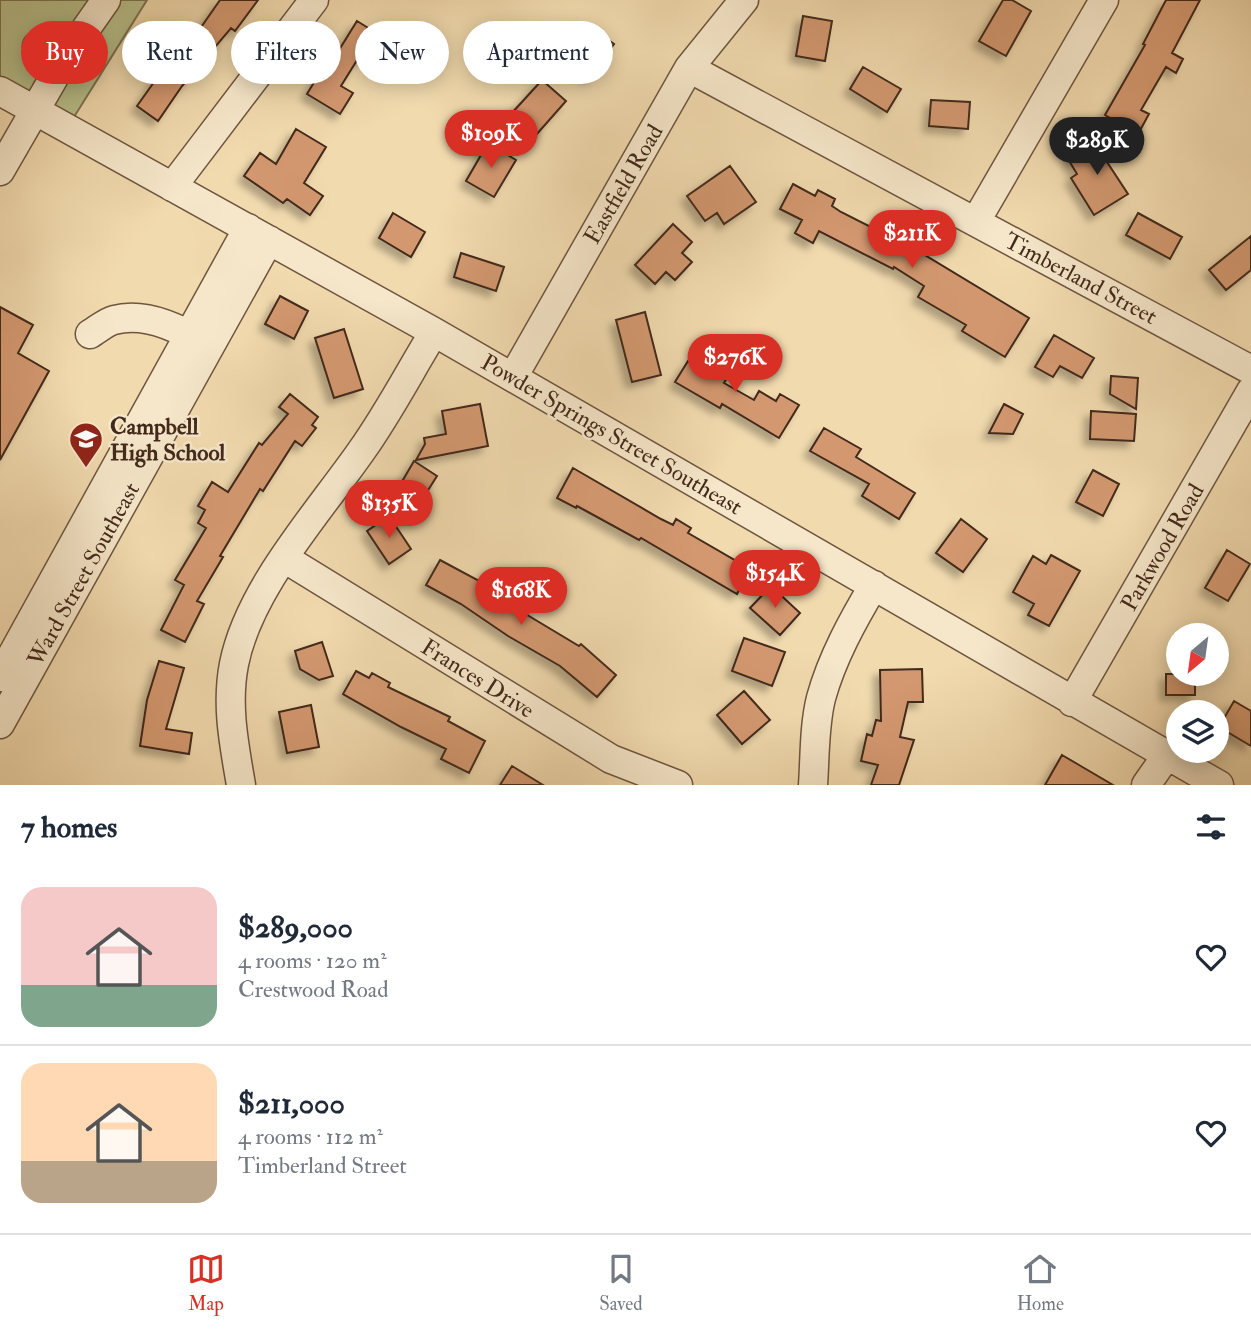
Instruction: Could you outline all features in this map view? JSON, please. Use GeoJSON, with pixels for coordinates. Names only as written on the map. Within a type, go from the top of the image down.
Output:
{"type":"FeatureCollection","features":[{"type":"Feature","properties":{"kind":"street"},"geometry":{"type":"LineString","coordinates":[[91,21],[106,0]]}},
{"type":"Feature","properties":{"kind":"street"},"geometry":{"type":"LineString","coordinates":[[172,187],[314,0]]}},
{"type":"Feature","properties":{"kind":"street","name":"Eastfield Road"},"geometry":{"type":"LineString","coordinates":[[513,377],[689,68],[744,0]]}},
{"type":"Feature","properties":{"kind":"street"},"geometry":{"type":"LineString","coordinates":[[976,221],[1104,0]]}},
{"type":"Feature","properties":{"kind":"street","name":"Timberland Street"},"geometry":{"type":"LineString","coordinates":[[689,68],[1251,370]]}},
{"type":"Feature","properties":{"kind":"street"},"geometry":{"type":"LineString","coordinates":[[0,171],[50,84]]}},
{"type":"Feature","properties":{"kind":"street","name":"Powder Springs Street Southeast"},"geometry":{"type":"LineString","coordinates":[[0,91],[434,332],[1166,754]]}},
{"type":"Feature","properties":{"kind":"street","name":"Ward Street Southeast"},"geometry":{"type":"LineString","coordinates":[[0,724],[258,234]]}},
{"type":"Feature","properties":{"kind":"street"},"geometry":{"type":"LineString","coordinates":[[90,334],[113,320],[146,318],[200,341]]}},
{"type":"Feature","properties":{"kind":"street"},"geometry":{"type":"LineString","coordinates":[[241,785],[230,722],[230,694],[234,662],[243,632],[284,558],[307,522],[362,450],[434,332]]}},
{"type":"Feature","properties":{"kind":"street","name":"Ward Street Southeast"},"geometry":{"type":"LineString","coordinates":[[0,678],[200,341]]}},
{"type":"Feature","properties":{"kind":"street","name":"Parkwood Road"},"geometry":{"type":"LineString","coordinates":[[1072,702],[1251,391]]}},
{"type":"Feature","properties":{"kind":"street","name":"Frances Drive"},"geometry":{"type":"LineString","coordinates":[[284,558],[611,760],[678,785]]}},
{"type":"Feature","properties":{"kind":"street"},"geometry":{"type":"LineString","coordinates":[[813,785],[821,700],[844,641],[874,584]]}},
{"type":"Feature","properties":{"kind":"street"},"geometry":{"type":"LineString","coordinates":[[0,678],[30,670]]}},
{"type":"Feature","properties":{"kind":"street"},"geometry":{"type":"LineString","coordinates":[[1146,785],[1166,756]]}},
{"type":"Feature","properties":{"kind":"street","name":"Powder Springs Street Southeast"},"geometry":{"type":"LineString","coordinates":[[1181,763],[1219,785]]}},
{"type":"Feature","properties":{"kind":"green space"},"geometry":{"type":"Polygon","coordinates":[[[0,0],[147,0],[134,21],[122,21],[122,40],[108,62],[108,21],[21,21],[21,84],[95,84],[69,125],[0,88],[0,0]]]}},
{"type":"Feature","properties":{"kind":"building"},"geometry":{"type":"Polygon","coordinates":[[[220,0],[258,0],[242,21],[231,21],[231,28],[217,45],[217,21],[205,21],[220,0]]]}},
{"type":"Feature","properties":{"kind":"building"},"geometry":{"type":"Polygon","coordinates":[[[1003,0],[1012,0],[1031,11],[1006,56],[979,41],[1003,0]]]}},
{"type":"Feature","properties":{"kind":"building"},"geometry":{"type":"Polygon","coordinates":[[[1166,0],[1200,0],[1172,53],[1183,59],[1176,73],[1166,67],[1141,110],[1149,114],[1138,134],[1105,115],[1145,45],[1143,44],[1166,0]]]}},
{"type":"Feature","properties":{"kind":"building"},"geometry":{"type":"Polygon","coordinates":[[[803,16],[832,21],[825,61],[796,56],[803,16]]]}},
{"type":"Feature","properties":{"kind":"building"},"geometry":{"type":"Polygon","coordinates":[[[355,24],[355,63],[341,86],[353,93],[340,114],[307,94],[313,84],[341,84],[341,47],[355,24]]]}},
{"type":"Feature","properties":{"kind":"building"},"geometry":{"type":"Polygon","coordinates":[[[863,67],[901,89],[887,112],[850,89],[863,67]]]}},
{"type":"Feature","properties":{"kind":"building"},"geometry":{"type":"Polygon","coordinates":[[[153,84],[184,84],[158,121],[137,106],[153,84]]]}},
{"type":"Feature","properties":{"kind":"building"},"geometry":{"type":"Polygon","coordinates":[[[538,84],[547,84],[566,101],[536,135],[511,114],[538,84]]]}},
{"type":"Feature","properties":{"kind":"building"},"geometry":{"type":"Polygon","coordinates":[[[931,100],[970,102],[968,129],[929,126],[931,100]]]}},
{"type":"Feature","properties":{"kind":"building"},"geometry":{"type":"Polygon","coordinates":[[[296,129],[326,147],[304,183],[323,196],[310,215],[287,199],[283,203],[244,176],[260,153],[276,164],[296,129]]]}},
{"type":"Feature","properties":{"kind":"building"},"geometry":{"type":"Polygon","coordinates":[[[1101,138],[1113,158],[1107,162],[1128,194],[1094,215],[1071,178],[1077,174],[1068,159],[1101,138]]]}},
{"type":"Feature","properties":{"kind":"building"},"geometry":{"type":"Polygon","coordinates":[[[488,143],[516,160],[494,197],[466,181],[488,143]]]}},
{"type":"Feature","properties":{"kind":"building"},"geometry":{"type":"Polygon","coordinates":[[[730,166],[756,202],[724,224],[717,213],[705,221],[687,196],[730,166]]]}},
{"type":"Feature","properties":{"kind":"building"},"geometry":{"type":"Polygon","coordinates":[[[793,184],[815,196],[818,190],[835,199],[832,206],[841,212],[918,251],[1029,318],[1005,357],[962,331],[966,325],[918,297],[924,286],[894,267],[893,269],[819,231],[813,243],[795,233],[802,220],[780,209],[793,184]]]}},
{"type":"Feature","properties":{"kind":"building"},"geometry":{"type":"Polygon","coordinates":[[[393,213],[425,232],[411,257],[379,238],[393,213]]]}},
{"type":"Feature","properties":{"kind":"building"},"geometry":{"type":"Polygon","coordinates":[[[1138,213],[1182,237],[1170,259],[1126,235],[1138,213]]]}},
{"type":"Feature","properties":{"kind":"building"},"geometry":{"type":"Polygon","coordinates":[[[673,224],[692,242],[682,253],[692,262],[675,280],[666,272],[655,284],[635,265],[673,224]]]}},
{"type":"Feature","properties":{"kind":"building"},"geometry":{"type":"Polygon","coordinates":[[[1251,236],[1251,270],[1226,290],[1209,270],[1251,236]]]}},
{"type":"Feature","properties":{"kind":"building"},"geometry":{"type":"Polygon","coordinates":[[[461,253],[504,267],[496,291],[454,277],[461,253]]]}},
{"type":"Feature","properties":{"kind":"building"},"geometry":{"type":"Polygon","coordinates":[[[280,296],[308,311],[294,339],[265,324],[280,296]]]}},
{"type":"Feature","properties":{"kind":"building"},"geometry":{"type":"Polygon","coordinates":[[[0,307],[33,325],[18,353],[49,371],[0,460],[0,307]]]}},
{"type":"Feature","properties":{"kind":"building"},"geometry":{"type":"Polygon","coordinates":[[[645,312],[661,375],[632,382],[616,320],[645,312]]]}},
{"type":"Feature","properties":{"kind":"building"},"geometry":{"type":"Polygon","coordinates":[[[344,329],[363,389],[334,398],[315,338],[344,329]]]}},
{"type":"Feature","properties":{"kind":"building"},"geometry":{"type":"Polygon","coordinates":[[[1054,335],[1094,358],[1082,378],[1060,366],[1053,377],[1035,367],[1054,335]]]}},
{"type":"Feature","properties":{"kind":"building"},"geometry":{"type":"Polygon","coordinates":[[[705,349],[734,366],[724,383],[754,400],[759,391],[776,401],[780,394],[799,405],[779,438],[722,404],[720,408],[675,382],[688,361],[695,366],[705,349]]]}},
{"type":"Feature","properties":{"kind":"building"},"geometry":{"type":"Polygon","coordinates":[[[1111,376],[1138,378],[1136,409],[1110,394],[1111,376]]]}},
{"type":"Feature","properties":{"kind":"building"},"geometry":{"type":"Polygon","coordinates":[[[290,394],[318,417],[312,425],[316,428],[302,446],[295,441],[263,491],[260,489],[197,601],[204,604],[185,642],[161,630],[184,585],[175,580],[206,528],[198,523],[205,510],[198,506],[212,482],[228,492],[259,443],[262,445],[288,414],[279,407],[290,394]]]}},
{"type":"Feature","properties":{"kind":"building"},"geometry":{"type":"Polygon","coordinates":[[[480,404],[488,446],[416,460],[425,444],[424,438],[446,434],[442,411],[480,404]]]}},
{"type":"Feature","properties":{"kind":"building"},"geometry":{"type":"Polygon","coordinates":[[[1004,404],[1023,414],[1013,434],[989,433],[1004,404]]]}},
{"type":"Feature","properties":{"kind":"building"},"geometry":{"type":"Polygon","coordinates":[[[1091,411],[1136,414],[1134,441],[1090,439],[1091,411]]]}},
{"type":"Feature","properties":{"kind":"building"},"geometry":{"type":"Polygon","coordinates":[[[824,428],[861,449],[856,457],[915,493],[899,519],[862,496],[869,484],[810,451],[824,428]]]}},
{"type":"Feature","properties":{"kind":"building"},"geometry":{"type":"Polygon","coordinates":[[[414,461],[437,476],[418,506],[396,492],[414,461]]]}},
{"type":"Feature","properties":{"kind":"building"},"geometry":{"type":"Polygon","coordinates":[[[573,468],[673,525],[676,519],[691,528],[688,533],[750,569],[737,594],[641,538],[639,540],[557,498],[573,468]]]}},
{"type":"Feature","properties":{"kind":"building"},"geometry":{"type":"Polygon","coordinates":[[[1093,470],[1119,484],[1103,516],[1076,502],[1093,470]]]}},
{"type":"Feature","properties":{"kind":"building"},"geometry":{"type":"Polygon","coordinates":[[[389,516],[411,549],[389,564],[367,531],[389,516]]]}},
{"type":"Feature","properties":{"kind":"building"},"geometry":{"type":"Polygon","coordinates":[[[961,519],[987,539],[963,572],[936,553],[961,519]]]}},
{"type":"Feature","properties":{"kind":"building"},"geometry":{"type":"Polygon","coordinates":[[[1227,550],[1250,564],[1228,601],[1205,588],[1227,550]]]}},
{"type":"Feature","properties":{"kind":"building"},"geometry":{"type":"Polygon","coordinates":[[[1051,555],[1080,571],[1049,626],[1028,615],[1034,604],[1013,592],[1033,556],[1046,564],[1051,555]]]}},
{"type":"Feature","properties":{"kind":"building"},"geometry":{"type":"Polygon","coordinates":[[[440,560],[485,584],[524,613],[579,646],[581,644],[616,675],[597,697],[560,666],[426,585],[440,560]]]}},
{"type":"Feature","properties":{"kind":"building"},"geometry":{"type":"Polygon","coordinates":[[[771,586],[800,613],[780,635],[750,608],[771,586]]]}},
{"type":"Feature","properties":{"kind":"building"},"geometry":{"type":"Polygon","coordinates":[[[744,638],[785,652],[772,686],[732,671],[744,638]]]}},
{"type":"Feature","properties":{"kind":"building"},"geometry":{"type":"Polygon","coordinates":[[[322,642],[333,676],[319,680],[300,669],[295,651],[322,642]]]}},
{"type":"Feature","properties":{"kind":"building"},"geometry":{"type":"Polygon","coordinates":[[[159,661],[184,668],[166,729],[192,733],[189,754],[140,746],[147,700],[159,661]]]}},
{"type":"Feature","properties":{"kind":"building"},"geometry":{"type":"Polygon","coordinates":[[[922,669],[923,702],[908,702],[900,737],[914,740],[899,785],[871,785],[878,765],[861,761],[867,734],[872,736],[876,720],[881,721],[880,670],[922,669]]]}},
{"type":"Feature","properties":{"kind":"building"},"geometry":{"type":"Polygon","coordinates":[[[356,671],[369,678],[372,673],[390,683],[388,687],[450,717],[448,721],[485,741],[469,773],[441,759],[446,749],[343,694],[356,671]]]}},
{"type":"Feature","properties":{"kind":"building"},"geometry":{"type":"Polygon","coordinates":[[[1166,686],[1195,686],[1195,695],[1166,695],[1166,686]]]}},
{"type":"Feature","properties":{"kind":"building"},"geometry":{"type":"Polygon","coordinates":[[[744,691],[770,720],[742,744],[717,715],[744,691]]]}},
{"type":"Feature","properties":{"kind":"building"},"geometry":{"type":"Polygon","coordinates":[[[1234,701],[1251,711],[1251,746],[1229,733],[1229,710],[1234,701]]]}},
{"type":"Feature","properties":{"kind":"building"},"geometry":{"type":"Polygon","coordinates":[[[311,705],[319,747],[287,753],[279,712],[311,705]]]}},
{"type":"Feature","properties":{"kind":"building"},"geometry":{"type":"Polygon","coordinates":[[[1062,755],[1113,785],[1045,785],[1062,755]]]}},
{"type":"Feature","properties":{"kind":"building"},"geometry":{"type":"Polygon","coordinates":[[[512,766],[543,785],[500,785],[512,766]]]}},
{"type":"Feature","properties":{"kind":"place","name":"Campbell High School"},"geometry":{"type":"Point","coordinates":[86,469]}}]}
